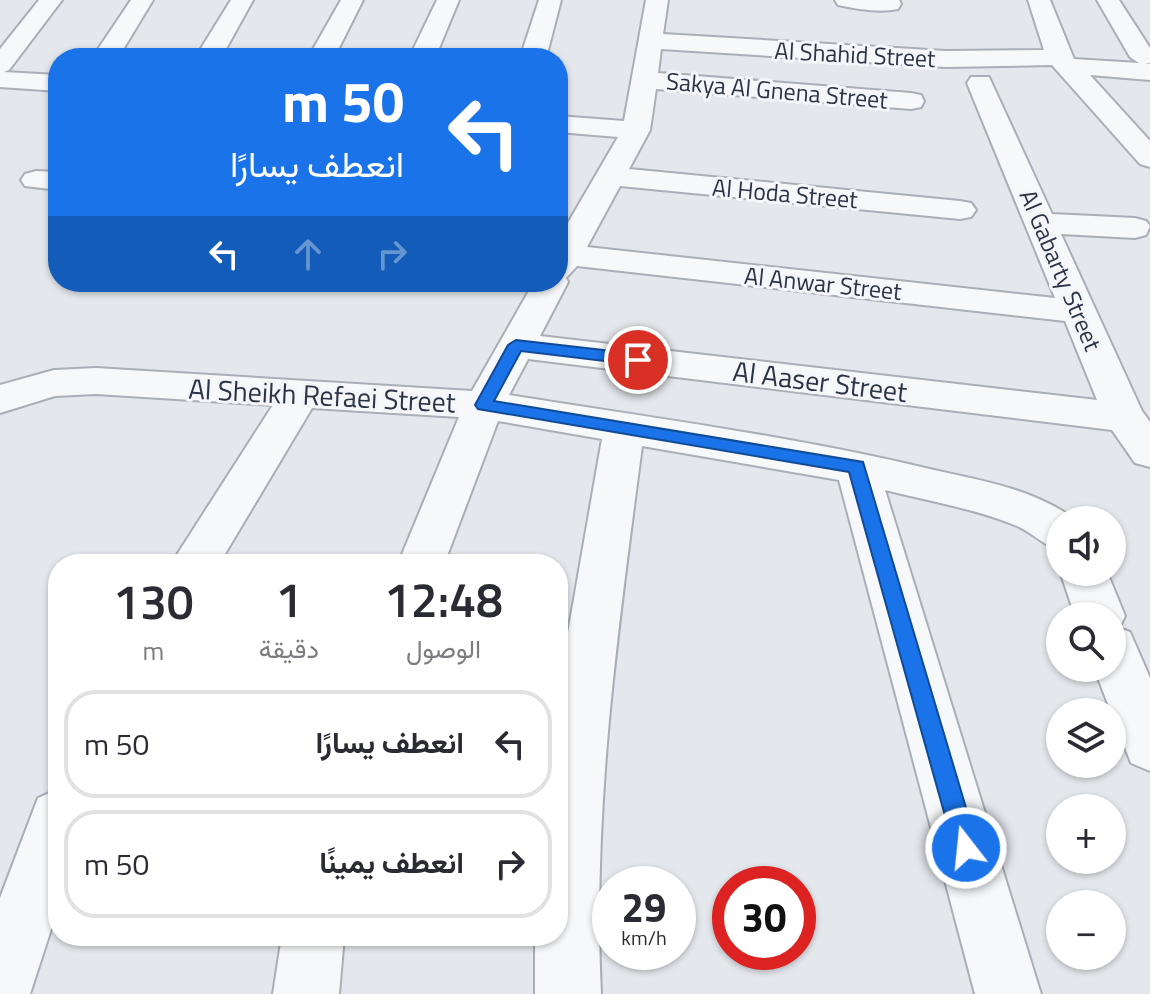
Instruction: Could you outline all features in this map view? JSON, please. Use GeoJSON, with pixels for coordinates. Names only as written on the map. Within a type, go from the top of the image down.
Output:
{"type":"FeatureCollection","features":[{"type":"Feature","properties":{"kind":"street"},"geometry":{"type":"LineString","coordinates":[[0,65],[51,0]]}},
{"type":"Feature","properties":{"kind":"street"},"geometry":{"type":"LineString","coordinates":[[111,48],[142,0]]}},
{"type":"Feature","properties":{"kind":"street"},"geometry":{"type":"LineString","coordinates":[[214,48],[242,0]]}},
{"type":"Feature","properties":{"kind":"street"},"geometry":{"type":"LineString","coordinates":[[326,48],[352,0]]}},
{"type":"Feature","properties":{"kind":"street"},"geometry":{"type":"LineString","coordinates":[[426,48],[448,0]]}},
{"type":"Feature","properties":{"kind":"street"},"geometry":{"type":"LineString","coordinates":[[536,48],[550,0]]}},
{"type":"Feature","properties":{"kind":"street"},"geometry":{"type":"LineString","coordinates":[[568,251],[636,130],[657,0]]}},
{"type":"Feature","properties":{"kind":"street"},"geometry":{"type":"LineString","coordinates":[[846,0],[890,4]]}},
{"type":"Feature","properties":{"kind":"street"},"geometry":{"type":"LineString","coordinates":[[1039,0],[1064,61],[1150,158]]}},
{"type":"Feature","properties":{"kind":"street"},"geometry":{"type":"LineString","coordinates":[[1108,0],[1146,64]]}},
{"type":"Feature","properties":{"kind":"street","name":"Al Shahid Street"},"geometry":{"type":"LineString","coordinates":[[651,41],[946,59],[1146,64]]}},
{"type":"Feature","properties":{"kind":"street"},"geometry":{"type":"LineString","coordinates":[[0,79],[48,82]]}},
{"type":"Feature","properties":{"kind":"street","name":"Sakya Al Gnena Street"},"geometry":{"type":"LineString","coordinates":[[644,80],[911,101]]}},
{"type":"Feature","properties":{"kind":"street","name":"Al Gabarty Street"},"geometry":{"type":"LineString","coordinates":[[980,83],[1080,312],[1142,439]]}},
{"type":"Feature","properties":{"kind":"street"},"geometry":{"type":"LineString","coordinates":[[1105,107],[1135,107]]}},
{"type":"Feature","properties":{"kind":"street"},"geometry":{"type":"LineString","coordinates":[[568,125],[636,130]]}},
{"type":"Feature","properties":{"kind":"street","name":"Al Hoda Street"},"geometry":{"type":"LineString","coordinates":[[610,176],[960,210]]}},
{"type":"Feature","properties":{"kind":"street"},"geometry":{"type":"LineString","coordinates":[[568,207],[592,208]]}},
{"type":"Feature","properties":{"kind":"street"},"geometry":{"type":"LineString","coordinates":[[1041,223],[1135,228]]}},
{"type":"Feature","properties":{"kind":"street","name":"Al Anwar Street"},"geometry":{"type":"LineString","coordinates":[[568,270],[1080,312]]}},
{"type":"Feature","properties":{"kind":"street"},"geometry":{"type":"LineString","coordinates":[[425,554],[484,405],[545,292]]}},
{"type":"Feature","properties":{"kind":"street","name":"Al Aaser Street"},"geometry":{"type":"LineString","coordinates":[[516,345],[1142,439]]}},
{"type":"Feature","properties":{"kind":"street","name":"Al Sheikh Refaei Street"},"geometry":{"type":"LineString","coordinates":[[0,399],[54,383],[96,381],[484,405],[857,467],[1003,503],[1046,522]]}},
{"type":"Feature","properties":{"kind":"street"},"geometry":{"type":"LineString","coordinates":[[200,554],[301,394]]}},
{"type":"Feature","properties":{"kind":"street"},"geometry":{"type":"LineString","coordinates":[[568,994],[568,859],[574,759],[624,428]]}},
{"type":"Feature","properties":{"kind":"street"},"geometry":{"type":"LineString","coordinates":[[857,467],[1008,994]]}},
{"type":"Feature","properties":{"kind":"street"},"geometry":{"type":"LineString","coordinates":[[1126,682],[1150,745]]}},
{"type":"Feature","properties":{"kind":"street"},"geometry":{"type":"LineString","coordinates":[[0,987],[48,847]]}},
{"type":"Feature","properties":{"kind":"street"},"geometry":{"type":"LineString","coordinates":[[306,994],[312,946]]}},
{"type":"Feature","properties":{"kind":"route"},"geometry":{"type":"LineString","coordinates":[[638,360],[516,345],[484,405],[857,467],[966,848]]}}]}
